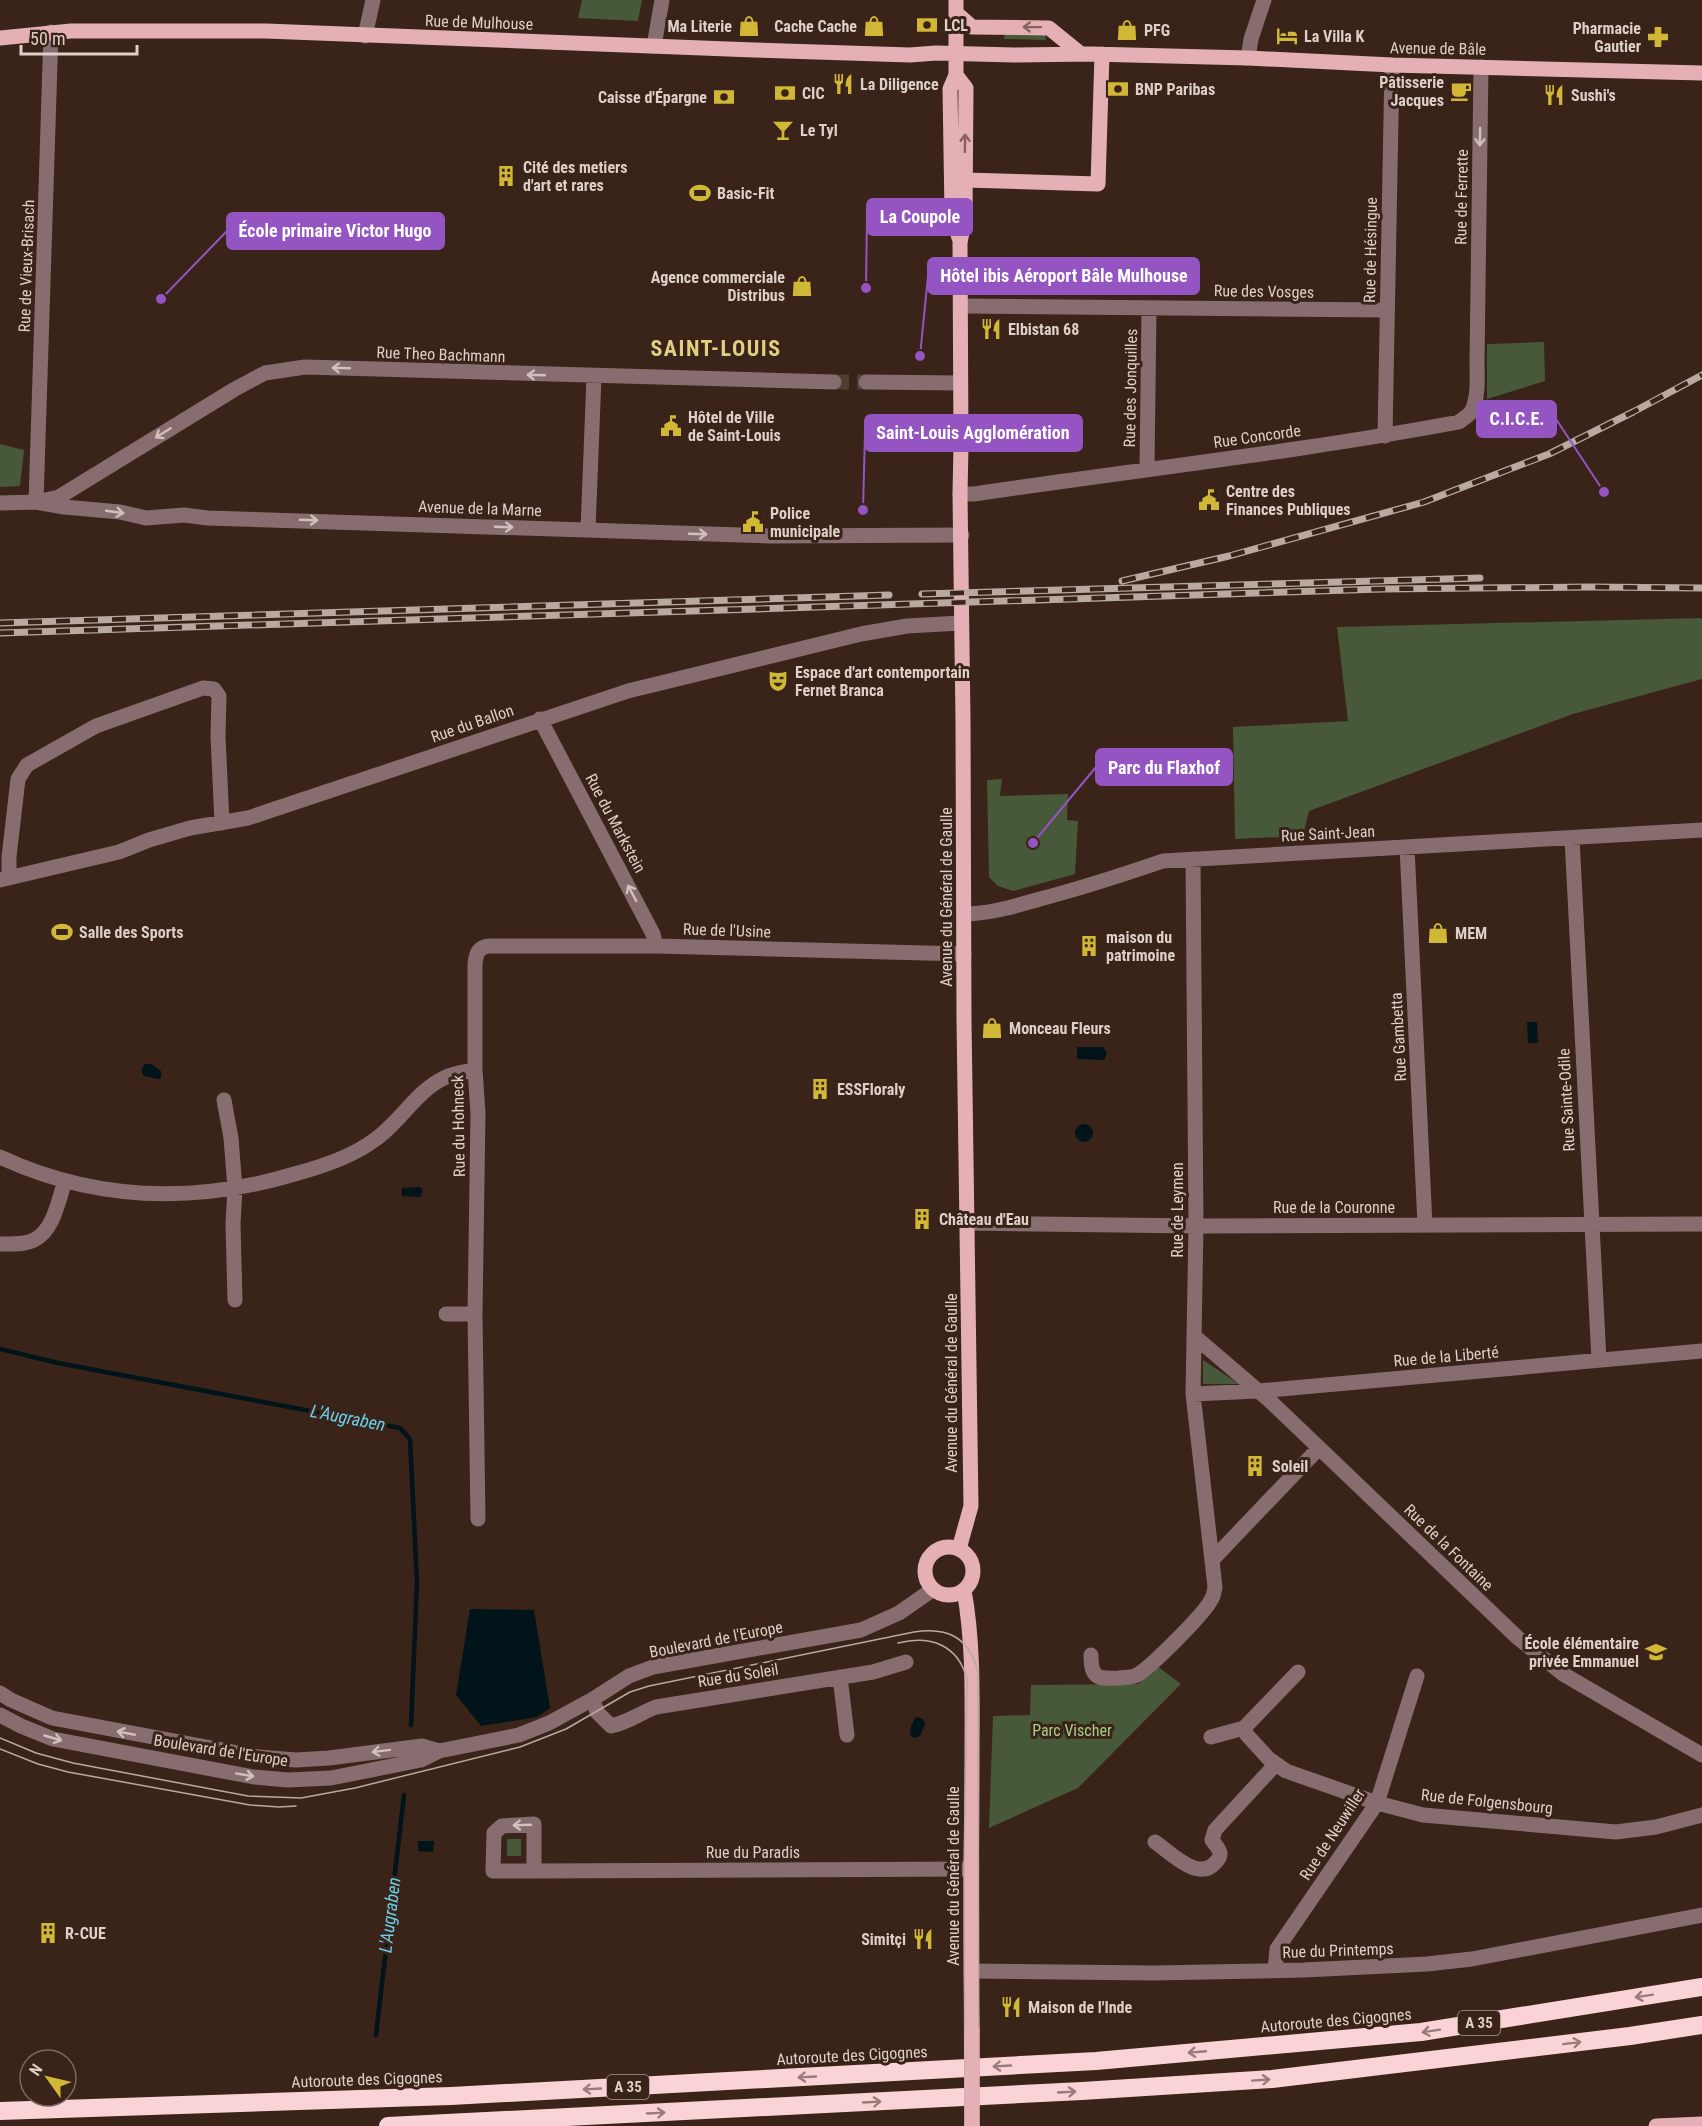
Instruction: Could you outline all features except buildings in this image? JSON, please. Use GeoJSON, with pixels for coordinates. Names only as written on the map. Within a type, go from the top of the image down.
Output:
{"type":"FeatureCollection","features":[{"type":"Feature","properties":{"kind":"highway","name":"Autoroute des Cigognes"},"geometry":{"type":"LineString","coordinates":[[0,2111],[451,2096],[1096,2061],[1421,2032],[1702,1987]]}},
{"type":"Feature","properties":{"kind":"highway","name":"A 35"},"geometry":{"type":"LineString","coordinates":[[388,2126],[1082,2091],[1272,2079],[1630,2036],[1702,2025]]}},
{"type":"Feature","properties":{"kind":"highway"},"geometry":{"type":"LineString","coordinates":[[1630,2036],[1702,2036]]}},
{"type":"Feature","properties":{"kind":"main road","name":"Avenue du Général de Gaulle"},"geometry":{"type":"LineString","coordinates":[[956,7],[956,75],[950,89],[952,213],[960,243]]}},
{"type":"Feature","properties":{"kind":"main road"},"geometry":{"type":"LineString","coordinates":[[956,7],[972,27],[1049,28],[1081,54]]}},
{"type":"Feature","properties":{"kind":"main road","name":"Rue de Mulhouse"},"geometry":{"type":"LineString","coordinates":[[0,38],[51,32],[236,30],[910,55],[956,53]]}},
{"type":"Feature","properties":{"kind":"main road","name":"Avenue de Bâle"},"geometry":{"type":"LineString","coordinates":[[956,53],[1248,58],[1392,65],[1481,73],[1702,73]]}},
{"type":"Feature","properties":{"kind":"main road"},"geometry":{"type":"LineString","coordinates":[[965,180],[1098,184],[1102,54]]}},
{"type":"Feature","properties":{"kind":"main road","name":"Avenue du Général de Gaulle"},"geometry":{"type":"LineString","coordinates":[[956,75],[966,88],[965,215],[960,243],[962,446],[960,494],[966,1223],[969,1289],[971,1506],[959,1549]]}},
{"type":"Feature","properties":{"kind":"main road"},"geometry":{"type":"LineString","coordinates":[[952,1547],[959,1549],[966,1554],[973,1568],[970,1584],[964,1590],[952,1595],[932,1590],[924,1571],[928,1558],[938,1549],[952,1547]]}},
{"type":"Feature","properties":{"kind":"main road","name":"Avenue du Général de Gaulle"},"geometry":{"type":"LineString","coordinates":[[964,1590],[968,1612],[972,1671],[972,2126]]}},
{"type":"Feature","properties":{"kind":"main road"},"geometry":{"type":"LineString","coordinates":[[1656,2126],[1702,2124]]}},
{"type":"Feature","properties":{"kind":"street"},"geometry":{"type":"LineString","coordinates":[[365,36],[373,0]]}},
{"type":"Feature","properties":{"kind":"street"},"geometry":{"type":"LineString","coordinates":[[654,46],[662,0]]}},
{"type":"Feature","properties":{"kind":"street"},"geometry":{"type":"LineString","coordinates":[[1248,58],[1251,39],[1264,0]]}},
{"type":"Feature","properties":{"kind":"street","name":"Rue de Vieux-Brisach"},"geometry":{"type":"LineString","coordinates":[[36,502],[51,32]]}},
{"type":"Feature","properties":{"kind":"street","name":"Rue de Hésingue"},"geometry":{"type":"LineString","coordinates":[[1385,436],[1392,65]]}},
{"type":"Feature","properties":{"kind":"street","name":"Rue de Ferrette"},"geometry":{"type":"LineString","coordinates":[[1477,327],[1481,73]]}},
{"type":"Feature","properties":{"kind":"street","name":"Rue des Vosges"},"geometry":{"type":"LineString","coordinates":[[961,306],[1387,310]]}},
{"type":"Feature","properties":{"kind":"street","name":"Rue des Jonquilles"},"geometry":{"type":"LineString","coordinates":[[1147,468],[1149,308]]}},
{"type":"Feature","properties":{"kind":"street","name":"Rue Concorde"},"geometry":{"type":"LineString","coordinates":[[960,494],[974,494],[1147,468],[1273,453],[1459,422],[1471,412],[1476,391],[1477,327]]}},
{"type":"Feature","properties":{"kind":"street","name":"Rue Theo Bachmann"},"geometry":{"type":"LineString","coordinates":[[36,502],[59,497],[235,389],[266,373],[305,367],[834,382]]}},
{"type":"Feature","properties":{"kind":"street"},"geometry":{"type":"LineString","coordinates":[[588,530],[594,376]]}},
{"type":"Feature","properties":{"kind":"street"},"geometry":{"type":"LineString","coordinates":[[866,382],[960,383]]}},
{"type":"Feature","properties":{"kind":"street"},"geometry":{"type":"LineString","coordinates":[[78,485],[90,509]]}},
{"type":"Feature","properties":{"kind":"street","name":"Avenue de la Marne"},"geometry":{"type":"LineString","coordinates":[[0,503],[36,502],[120,512],[146,518],[184,515],[208,518],[770,536],[962,535]]}},
{"type":"Feature","properties":{"kind":"street","name":"Rue du Ballon"},"geometry":{"type":"LineString","coordinates":[[5,879],[119,852],[190,828],[271,812],[540,719],[673,679],[861,634],[907,626],[962,623]]}},
{"type":"Feature","properties":{"kind":"street"},"geometry":{"type":"LineString","coordinates":[[5,879],[18,779],[27,765],[96,726],[203,688],[214,689],[219,696],[218,736],[222,823]]}},
{"type":"Feature","properties":{"kind":"street","name":"Rue du Markstein"},"geometry":{"type":"LineString","coordinates":[[540,719],[653,934],[656,946]]}},
{"type":"Feature","properties":{"kind":"street","name":"Rue Saint-Jean"},"geometry":{"type":"LineString","coordinates":[[964,914],[980,914],[1010,908],[1091,886],[1163,861],[1702,830]]}},
{"type":"Feature","properties":{"kind":"street","name":"Rue Sainte-Odile"},"geometry":{"type":"LineString","coordinates":[[1572,838],[1599,1360]]}},
{"type":"Feature","properties":{"kind":"street","name":"Rue Gambetta"},"geometry":{"type":"LineString","coordinates":[[1407,847],[1425,1225]]}},
{"type":"Feature","properties":{"kind":"street","name":"Rue de Leymen"},"geometry":{"type":"LineString","coordinates":[[1091,1655],[1093,1672],[1103,1678],[1134,1677],[1194,1622],[1213,1598],[1215,1587],[1192,1394],[1196,1226],[1193,859]]}},
{"type":"Feature","properties":{"kind":"street","name":"Rue de l'Usine"},"geometry":{"type":"LineString","coordinates":[[489,946],[656,946],[964,954]]}},
{"type":"Feature","properties":{"kind":"street","name":"Rue du Hohneck"},"geometry":{"type":"LineString","coordinates":[[478,1519],[475,1314],[478,1113],[475,1071],[475,956],[478,950],[489,946]]}},
{"type":"Feature","properties":{"kind":"street"},"geometry":{"type":"LineString","coordinates":[[0,1157],[42,1175],[119,1192],[170,1195],[263,1183],[319,1167],[358,1151],[385,1132],[432,1085],[444,1078],[475,1071]]}},
{"type":"Feature","properties":{"kind":"street"},"geometry":{"type":"LineString","coordinates":[[224,1100],[231,1138],[235,1188],[233,1224],[235,1300]]}},
{"type":"Feature","properties":{"kind":"street"},"geometry":{"type":"LineString","coordinates":[[0,1244],[23,1243],[34,1240],[44,1233],[52,1220],[65,1181]]}},
{"type":"Feature","properties":{"kind":"street","name":"Rue de la Couronne"},"geometry":{"type":"LineString","coordinates":[[966,1223],[1196,1226],[1702,1224]]}},
{"type":"Feature","properties":{"kind":"street"},"geometry":{"type":"LineString","coordinates":[[446,1314],[475,1314]]}},
{"type":"Feature","properties":{"kind":"street","name":"Rue de la Fontaine"},"geometry":{"type":"LineString","coordinates":[[1194,1336],[1258,1391],[1518,1638],[1563,1674],[1702,1755]]}},
{"type":"Feature","properties":{"kind":"street","name":"Rue de la Liberté"},"geometry":{"type":"LineString","coordinates":[[1192,1394],[1258,1391],[1702,1351]]}},
{"type":"Feature","properties":{"kind":"street"},"geometry":{"type":"LineString","coordinates":[[1213,1559],[1319,1448]]}},
{"type":"Feature","properties":{"kind":"street","name":"Boulevard de l'Europe"},"geometry":{"type":"LineString","coordinates":[[0,1715],[53,1739],[254,1777],[331,1778],[421,1760],[439,1751],[519,1735],[549,1723],[629,1676],[653,1667],[861,1630],[898,1613],[932,1590]]}},
{"type":"Feature","properties":{"kind":"street","name":"Rue du Soleil"},"geometry":{"type":"LineString","coordinates":[[593,1699],[597,1712],[611,1726],[624,1724],[640,1713],[656,1707],[873,1672],[906,1662]]}},
{"type":"Feature","properties":{"kind":"street"},"geometry":{"type":"LineString","coordinates":[[1211,1737],[1244,1728],[1298,1672]]}},
{"type":"Feature","properties":{"kind":"street","name":"Rue de Neuwiller"},"geometry":{"type":"LineString","coordinates":[[1275,1970],[1276,1949],[1377,1803],[1417,1676]]}},
{"type":"Feature","properties":{"kind":"street"},"geometry":{"type":"LineString","coordinates":[[840,1677],[847,1735]]}},
{"type":"Feature","properties":{"kind":"street","name":"Boulevard de l'Europe"},"geometry":{"type":"LineString","coordinates":[[0,1693],[52,1718],[259,1757],[296,1760],[329,1758],[422,1746],[439,1751]]}},
{"type":"Feature","properties":{"kind":"street","name":"Rue de Folgensbourg"},"geometry":{"type":"LineString","coordinates":[[1244,1728],[1247,1735],[1275,1765],[1298,1777],[1377,1803],[1423,1815],[1616,1832],[1656,1827],[1702,1815]]}},
{"type":"Feature","properties":{"kind":"street"},"geometry":{"type":"LineString","coordinates":[[1155,1842],[1197,1870],[1208,1869],[1221,1853],[1212,1840],[1215,1830],[1275,1765]]}},
{"type":"Feature","properties":{"kind":"street","name":"Rue du Paradis"},"geometry":{"type":"LineString","coordinates":[[534,1871],[972,1869]]}},
{"type":"Feature","properties":{"kind":"street","name":"Rue du Printemps"},"geometry":{"type":"LineString","coordinates":[[971,1971],[1154,1973],[1427,1964],[1472,1959],[1702,1915]]}},
{"type":"Feature","properties":{"kind":"green space"},"geometry":{"type":"Polygon","coordinates":[[[582,0],[642,0],[638,21],[578,18],[582,0]]]}},
{"type":"Feature","properties":{"kind":"green space"},"geometry":{"type":"Polygon","coordinates":[[[1005,31],[1045,32],[1046,40],[1004,39],[1005,31]]]}},
{"type":"Feature","properties":{"kind":"green space"},"geometry":{"type":"Polygon","coordinates":[[[1544,342],[1545,381],[1487,399],[1487,344],[1544,342]]]}},
{"type":"Feature","properties":{"kind":"green space"},"geometry":{"type":"Polygon","coordinates":[[[0,444],[24,450],[20,486],[0,487],[0,444]]]}},
{"type":"Feature","properties":{"kind":"green space"},"geometry":{"type":"Polygon","coordinates":[[[1702,618],[1702,679],[1573,714],[1309,811],[1303,836],[1235,839],[1233,727],[1348,721],[1337,627],[1702,618]]]}},
{"type":"Feature","properties":{"kind":"green space"},"geometry":{"type":"Polygon","coordinates":[[[1002,779],[1000,796],[1068,794],[1067,820],[1078,821],[1075,874],[1013,891],[998,886],[989,877],[987,780],[1002,779]]]}},
{"type":"Feature","properties":{"kind":"green space"},"geometry":{"type":"Polygon","coordinates":[[[1203,1360],[1239,1384],[1203,1384],[1203,1360]]]}},
{"type":"Feature","properties":{"kind":"green space","name":"Parc Vischer"},"geometry":{"type":"Polygon","coordinates":[[[1157,1666],[1181,1684],[1078,1788],[989,1828],[993,1716],[1030,1715],[1031,1685],[1138,1684],[1157,1666]]]}},
{"type":"Feature","properties":{"kind":"green space"},"geometry":{"type":"Polygon","coordinates":[[[507,1839],[521,1839],[521,1856],[507,1856],[507,1839]]]}},
{"type":"Feature","properties":{"kind":"shaded area"},"geometry":{"type":"Polygon","coordinates":[[[1527,1022],[1537,1022],[1538,1043],[1528,1043],[1527,1022]]]}},
{"type":"Feature","properties":{"kind":"shaded area"},"geometry":{"type":"Polygon","coordinates":[[[1077,1047],[1103,1047],[1107,1053],[1104,1060],[1077,1059],[1077,1047]]]}},
{"type":"Feature","properties":{"kind":"shaded area"},"geometry":{"type":"Polygon","coordinates":[[[145,1064],[151,1064],[161,1071],[161,1078],[144,1076],[141,1070],[145,1064]]]}},
{"type":"Feature","properties":{"kind":"shaded area"},"geometry":{"type":"Polygon","coordinates":[[[1084,1124],[1092,1129],[1093,1133],[1088,1141],[1084,1142],[1076,1137],[1075,1133],[1080,1125],[1084,1124]]]}},
{"type":"Feature","properties":{"kind":"shaded area"},"geometry":{"type":"Polygon","coordinates":[[[420,1187],[423,1191],[420,1197],[402,1196],[402,1188],[420,1187]]]}},
{"type":"Feature","properties":{"kind":"shaded area"},"geometry":{"type":"Polygon","coordinates":[[[470,1609],[534,1610],[550,1708],[537,1717],[481,1726],[456,1695],[470,1609]]]}},
{"type":"Feature","properties":{"kind":"shaded area"},"geometry":{"type":"Polygon","coordinates":[[[918,1717],[924,1720],[925,1724],[920,1736],[914,1738],[910,1735],[911,1726],[918,1717]]]}},
{"type":"Feature","properties":{"kind":"shaded area"},"geometry":{"type":"Polygon","coordinates":[[[418,1841],[434,1841],[433,1852],[418,1851],[418,1841]]]}},
{"type":"Feature","properties":{"kind":"waterway","name":"L'Augraben"},"geometry":{"type":"LineString","coordinates":[[0,1349],[58,1363],[400,1428],[410,1439],[417,1583],[411,1725]]}},
{"type":"Feature","properties":{"kind":"waterway","name":"L'Augraben"},"geometry":{"type":"LineString","coordinates":[[376,2035],[404,1795]]}},
{"type":"Feature","properties":{"kind":"tunnel"},"geometry":{"type":"LineString","coordinates":[[834,382],[866,382]]}},
{"type":"Feature","properties":{"kind":"tram line"},"geometry":{"type":"LineString","coordinates":[[0,1738],[36,1753],[73,1763],[248,1796],[301,1798],[355,1788],[520,1747],[566,1729],[630,1692],[649,1686],[914,1632],[947,1633],[963,1643],[969,1650],[978,1672],[979,2126]]}},
{"type":"Feature","properties":{"kind":"tram line"},"geometry":{"type":"LineString","coordinates":[[898,1643],[921,1640],[942,1645],[957,1658],[967,1679],[964,1869],[965,2126]]}},
{"type":"Feature","properties":{"kind":"tram line"},"geometry":{"type":"LineString","coordinates":[[0,1749],[38,1764],[68,1772],[250,1805],[296,1806]]}},
{"type":"Feature","properties":{"kind":"railway"},"geometry":{"type":"LineString","coordinates":[[1122,581],[1229,556],[1424,502],[1549,454],[1702,375]]}},
{"type":"Feature","properties":{"kind":"railway"},"geometry":{"type":"LineString","coordinates":[[922,594],[1480,578]]}},
{"type":"Feature","properties":{"kind":"railway"},"geometry":{"type":"LineString","coordinates":[[0,633],[1382,589],[1702,588]]}},
{"type":"Feature","properties":{"kind":"railway"},"geometry":{"type":"LineString","coordinates":[[0,623],[889,595]]}},
{"type":"Feature","properties":{"kind":"place","name":"LCL"},"geometry":{"type":"Point","coordinates":[927,25]}},
{"type":"Feature","properties":{"kind":"place","name":"Ma Literie"},"geometry":{"type":"Point","coordinates":[749,26]}},
{"type":"Feature","properties":{"kind":"place","name":"Cache Cache"},"geometry":{"type":"Point","coordinates":[874,26]}},
{"type":"Feature","properties":{"kind":"place","name":"PFG"},"geometry":{"type":"Point","coordinates":[1127,30]}},
{"type":"Feature","properties":{"kind":"place","name":"La Villa K"},"geometry":{"type":"Point","coordinates":[1287,36]}},
{"type":"Feature","properties":{"kind":"place","name":"Pharmacie Gautier"},"geometry":{"type":"Point","coordinates":[1658,37]}},
{"type":"Feature","properties":{"kind":"place","name":"La Diligence"},"geometry":{"type":"Point","coordinates":[843,84]}},
{"type":"Feature","properties":{"kind":"place","name":"BNP Paribas"},"geometry":{"type":"Point","coordinates":[1118,89]}},
{"type":"Feature","properties":{"kind":"place","name":"Pâtisserie Jacques"},"geometry":{"type":"Point","coordinates":[1461,91]}},
{"type":"Feature","properties":{"kind":"place","name":"CIC"},"geometry":{"type":"Point","coordinates":[785,93]}},
{"type":"Feature","properties":{"kind":"place","name":"Sushi's"},"geometry":{"type":"Point","coordinates":[1554,95]}},
{"type":"Feature","properties":{"kind":"place","name":"Caisse d'Épargne"},"geometry":{"type":"Point","coordinates":[724,97]}},
{"type":"Feature","properties":{"kind":"place","name":"Le Tyl"},"geometry":{"type":"Point","coordinates":[783,130]}},
{"type":"Feature","properties":{"kind":"place","name":"Cité des metiers d'art et rares"},"geometry":{"type":"Point","coordinates":[506,176]}},
{"type":"Feature","properties":{"kind":"place","name":"Basic-Fit"},"geometry":{"type":"Point","coordinates":[700,193]}},
{"type":"Feature","properties":{"kind":"place","name":"Agence commerciale Distribus"},"geometry":{"type":"Point","coordinates":[802,286]}},
{"type":"Feature","properties":{"kind":"place","name":"La Coupole"},"geometry":{"type":"Point","coordinates":[866,288]}},
{"type":"Feature","properties":{"kind":"place","name":"École primaire Victor Hugo"},"geometry":{"type":"Point","coordinates":[161,299]}},
{"type":"Feature","properties":{"kind":"place","name":"Elbistan 68"},"geometry":{"type":"Point","coordinates":[991,329]}},
{"type":"Feature","properties":{"kind":"place","name":"Hôtel ibis Aéroport Bâle Mulhouse"},"geometry":{"type":"Point","coordinates":[920,356]}},
{"type":"Feature","properties":{"kind":"place","name":"Hôtel de Ville de Saint-Louis"},"geometry":{"type":"Point","coordinates":[671,426]}},
{"type":"Feature","properties":{"kind":"place","name":"C.I.C.E."},"geometry":{"type":"Point","coordinates":[1604,492]}},
{"type":"Feature","properties":{"kind":"place","name":"Centre des Finances Publiques"},"geometry":{"type":"Point","coordinates":[1209,500]}},
{"type":"Feature","properties":{"kind":"place","name":"Saint-Louis Agglomération"},"geometry":{"type":"Point","coordinates":[863,510]}},
{"type":"Feature","properties":{"kind":"place","name":"Police municipale"},"geometry":{"type":"Point","coordinates":[753,522]}},
{"type":"Feature","properties":{"kind":"place","name":"Espace d'art contemportain Fernet Branca"},"geometry":{"type":"Point","coordinates":[778,681]}},
{"type":"Feature","properties":{"kind":"place","name":"Parc du Flaxhof"},"geometry":{"type":"Point","coordinates":[1033,843]}},
{"type":"Feature","properties":{"kind":"place","name":"Salle des Sports"},"geometry":{"type":"Point","coordinates":[62,932]}},
{"type":"Feature","properties":{"kind":"place","name":"MEM"},"geometry":{"type":"Point","coordinates":[1438,933]}},
{"type":"Feature","properties":{"kind":"place","name":"maison du patrimoine"},"geometry":{"type":"Point","coordinates":[1089,946]}},
{"type":"Feature","properties":{"kind":"place","name":"Monceau Fleurs"},"geometry":{"type":"Point","coordinates":[992,1028]}},
{"type":"Feature","properties":{"kind":"place","name":"ESSFloraly"},"geometry":{"type":"Point","coordinates":[820,1089]}},
{"type":"Feature","properties":{"kind":"place","name":"Château d'Eau"},"geometry":{"type":"Point","coordinates":[922,1219]}},
{"type":"Feature","properties":{"kind":"place","name":"Soleil"},"geometry":{"type":"Point","coordinates":[1255,1466]}},
{"type":"Feature","properties":{"kind":"place","name":"École élémentaire privée Emmanuel"},"geometry":{"type":"Point","coordinates":[1656,1652]}},
{"type":"Feature","properties":{"kind":"place","name":"R-CUE"},"geometry":{"type":"Point","coordinates":[48,1933]}},
{"type":"Feature","properties":{"kind":"place","name":"Simitçi"},"geometry":{"type":"Point","coordinates":[923,1939]}},
{"type":"Feature","properties":{"kind":"place","name":"Maison de l'Inde"},"geometry":{"type":"Point","coordinates":[1011,2007]}},
{"type":"Feature","properties":{"kind":"district","name":"SAINT-LOUIS"},"geometry":{"type":"Point","coordinates":[716,348]}}]}
